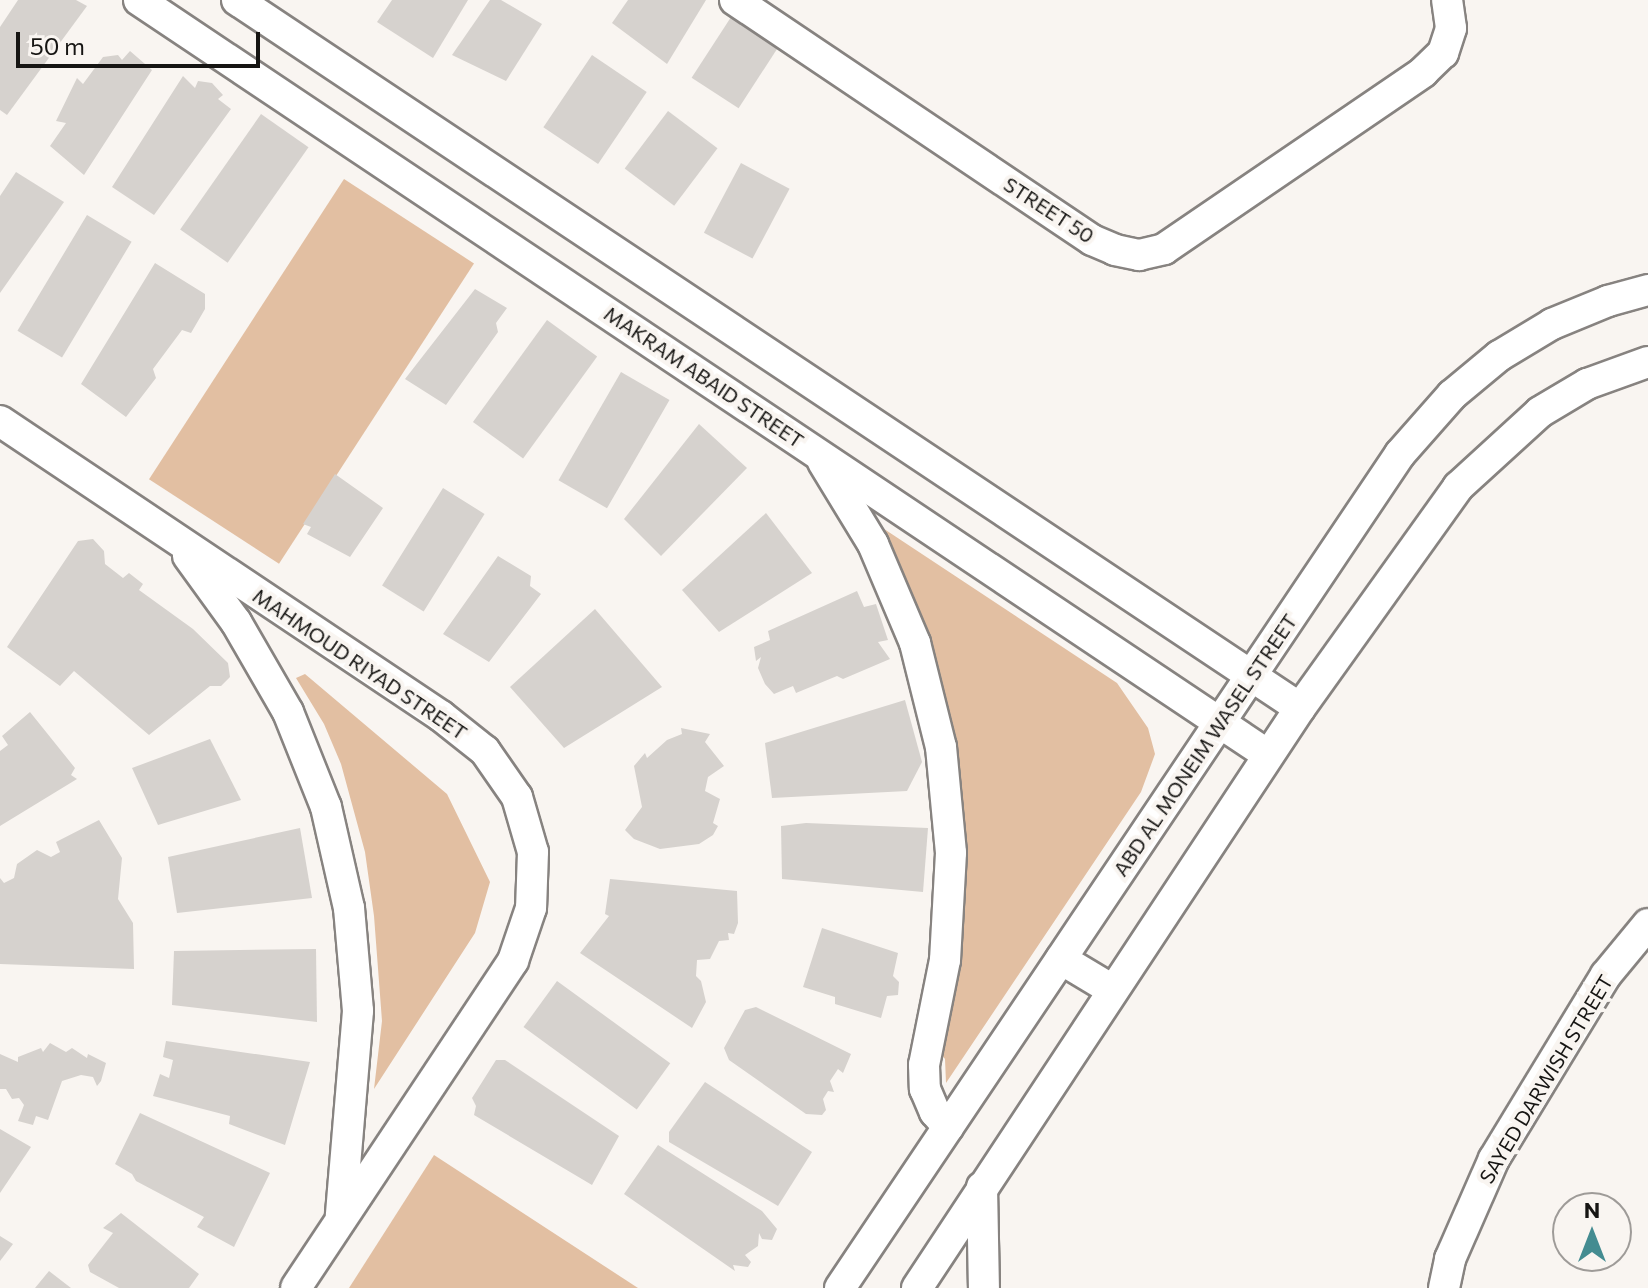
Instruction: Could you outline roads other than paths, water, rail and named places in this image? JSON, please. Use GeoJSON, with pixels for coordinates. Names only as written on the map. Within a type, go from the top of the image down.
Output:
{"type":"FeatureCollection","features":[{"type":"Feature","properties":{"kind":"street","name":"MAKRAM ABAID STREET"},"geometry":{"type":"LineString","coordinates":[[139,0],[1268,755]]}},
{"type":"Feature","properties":{"kind":"street"},"geometry":{"type":"LineString","coordinates":[[237,0],[1300,708]]}},
{"type":"Feature","properties":{"kind":"street","name":"STREET 50"},"geometry":{"type":"LineString","coordinates":[[735,0],[1092,240],[1115,250],[1139,255],[1164,249],[1423,72],[1443,53],[1451,28],[1447,0]]}},
{"type":"Feature","properties":{"kind":"street","name":"ABD AL MONEIM WASEL STREET"},"geometry":{"type":"LineString","coordinates":[[840,1288],[1400,454],[1452,395],[1499,356],[1552,324],[1608,301],[1648,290]]}},
{"type":"Feature","properties":{"kind":"street"},"geometry":{"type":"LineString","coordinates":[[917,1288],[1111,989],[1268,755],[1468,477],[1540,412],[1587,384],[1648,362]]}},
{"type":"Feature","properties":{"kind":"street","name":"MAHMOUD RIYAD STREET"},"geometry":{"type":"LineString","coordinates":[[0,421],[441,716],[485,751],[517,797],[533,852],[531,908],[513,961],[296,1288]]}},
{"type":"Feature","properties":{"kind":"street"},"geometry":{"type":"LineString","coordinates":[[818,453],[873,544],[909,629],[941,747],[951,853],[950,884],[945,960],[924,1065],[925,1089],[935,1112],[948,1127]]}},
{"type":"Feature","properties":{"kind":"street"},"geometry":{"type":"LineString","coordinates":[[175,538],[236,622],[288,712],[326,807],[349,908],[358,1011],[341,1221]]}},
{"type":"Feature","properties":{"kind":"street","name":"SAYED DARWISH STREET"},"geometry":{"type":"LineString","coordinates":[[1444,1288],[1450,1259],[1494,1159],[1606,975],[1648,924]]}},
{"type":"Feature","properties":{"kind":"street"},"geometry":{"type":"LineString","coordinates":[[1061,959],[1111,989]]}},
{"type":"Feature","properties":{"kind":"street"},"geometry":{"type":"LineString","coordinates":[[982,1187],[984,1288]]}}]}
